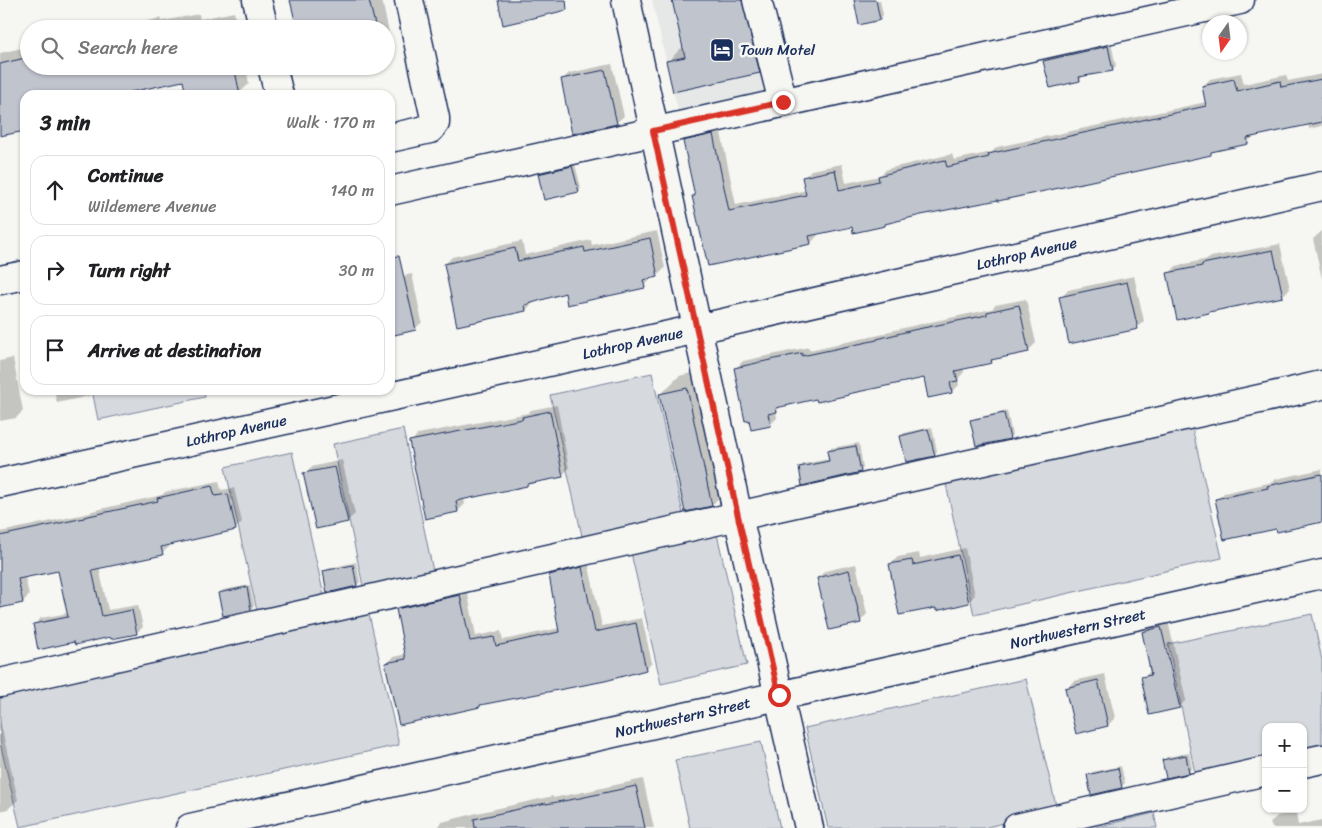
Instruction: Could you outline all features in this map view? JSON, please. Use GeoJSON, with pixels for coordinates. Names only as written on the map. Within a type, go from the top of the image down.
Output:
{"type":"FeatureCollection","features":[{"type":"Feature","properties":{"kind":"street"},"geometry":{"type":"LineString","coordinates":[[257,0],[262,20]]}},
{"type":"Feature","properties":{"kind":"street"},"geometry":{"type":"LineString","coordinates":[[395,137],[430,129],[435,124],[436,118],[409,0]]}},
{"type":"Feature","properties":{"kind":"street"},"geometry":{"type":"LineString","coordinates":[[626,0],[738,516],[809,828]]}},
{"type":"Feature","properties":{"kind":"street"},"geometry":{"type":"LineString","coordinates":[[757,0],[783,102]]}},
{"type":"Feature","properties":{"kind":"street"},"geometry":{"type":"LineString","coordinates":[[395,190],[1240,0]]}},
{"type":"Feature","properties":{"kind":"street"},"geometry":{"type":"LineString","coordinates":[[274,75],[278,90]]}},
{"type":"Feature","properties":{"kind":"street","name":"Lothrop Avenue"},"geometry":{"type":"LineString","coordinates":[[0,483],[697,329],[1322,186]]}},
{"type":"Feature","properties":{"kind":"street"},"geometry":{"type":"LineString","coordinates":[[0,280],[20,276]]}},
{"type":"Feature","properties":{"kind":"street"},"geometry":{"type":"LineString","coordinates":[[0,683],[1322,385]]}},
{"type":"Feature","properties":{"kind":"street","name":"Northwestern Street"},"geometry":{"type":"LineString","coordinates":[[190,828],[1322,574]]}},
{"type":"Feature","properties":{"kind":"street"},"geometry":{"type":"LineString","coordinates":[[1307,762],[1322,759]]}},
{"type":"Feature","properties":{"kind":"street"},"geometry":{"type":"LineString","coordinates":[[1018,828],[1262,773]]}},
{"type":"Feature","properties":{"kind":"shaded area"},"geometry":{"type":"Polygon","coordinates":[[[652,0],[767,0],[787,86],[678,111],[652,0]]]}},
{"type":"Feature","properties":{"kind":"shaded area"},"geometry":{"type":"Polygon","coordinates":[[[652,373],[684,518],[583,540],[550,395],[652,373]]]}},
{"type":"Feature","properties":{"kind":"shaded area"},"geometry":{"type":"Polygon","coordinates":[[[93,395],[205,395],[205,397],[98,420],[93,395]]]}},
{"type":"Feature","properties":{"kind":"shaded area"},"geometry":{"type":"Polygon","coordinates":[[[1192,427],[1222,558],[974,615],[946,484],[1192,427]]]}},
{"type":"Feature","properties":{"kind":"shaded area"},"geometry":{"type":"Polygon","coordinates":[[[403,429],[433,571],[363,586],[333,444],[403,429]]]}},
{"type":"Feature","properties":{"kind":"shaded area"},"geometry":{"type":"Polygon","coordinates":[[[292,452],[324,596],[257,611],[225,467],[292,452]]]}},
{"type":"Feature","properties":{"kind":"shaded area"},"geometry":{"type":"Polygon","coordinates":[[[717,534],[747,665],[661,684],[631,553],[717,534]]]}},
{"type":"Feature","properties":{"kind":"shaded area"},"geometry":{"type":"Polygon","coordinates":[[[368,610],[399,745],[20,827],[0,743],[0,693],[368,610]]]}},
{"type":"Feature","properties":{"kind":"shaded area"},"geometry":{"type":"Polygon","coordinates":[[[1312,614],[1322,660],[1322,747],[1307,750],[1307,723],[1262,723],[1262,759],[1195,773],[1168,644],[1312,614]]]}},
{"type":"Feature","properties":{"kind":"shaded area"},"geometry":{"type":"Polygon","coordinates":[[[1026,679],[1057,810],[983,828],[828,828],[805,728],[1026,679]]]}},
{"type":"Feature","properties":{"kind":"shaded area"},"geometry":{"type":"Polygon","coordinates":[[[761,742],[780,828],[690,828],[675,760],[761,742]]]}},
{"type":"Feature","properties":{"kind":"shaded area"},"geometry":{"type":"Polygon","coordinates":[[[1154,813],[1157,828],[1093,828],[1154,813]]]}},
{"type":"Feature","properties":{"kind":"building"},"geometry":{"type":"Polygon","coordinates":[[[290,0],[369,0],[374,20],[295,20],[290,0]]]}},
{"type":"Feature","properties":{"kind":"building"},"geometry":{"type":"Polygon","coordinates":[[[498,0],[566,0],[567,10],[503,25],[498,0]]]}},
{"type":"Feature","properties":{"kind":"building","name":"Town Motel"},"geometry":{"type":"Polygon","coordinates":[[[672,0],[742,0],[760,73],[673,92],[666,61],[685,57],[672,0]]]}},
{"type":"Feature","properties":{"kind":"building"},"geometry":{"type":"Polygon","coordinates":[[[854,0],[876,0],[880,20],[859,25],[854,0]]]}},
{"type":"Feature","properties":{"kind":"building"},"geometry":{"type":"Polygon","coordinates":[[[1108,46],[1113,71],[1079,77],[1080,81],[1050,88],[1043,61],[1108,46]]]}},
{"type":"Feature","properties":{"kind":"building"},"geometry":{"type":"Polygon","coordinates":[[[20,59],[20,75],[236,75],[239,90],[185,90],[183,81],[140,90],[20,90],[20,132],[0,136],[0,64],[20,59]]]}},
{"type":"Feature","properties":{"kind":"building"},"geometry":{"type":"Polygon","coordinates":[[[605,70],[617,124],[572,134],[561,79],[605,70]]]}},
{"type":"Feature","properties":{"kind":"building"},"geometry":{"type":"Polygon","coordinates":[[[1234,79],[1237,91],[1280,81],[1281,87],[1322,79],[1322,122],[1247,138],[1248,144],[1211,152],[1211,155],[998,201],[921,215],[853,233],[852,227],[809,236],[811,244],[708,266],[692,196],[695,196],[683,141],[713,134],[729,211],[806,195],[802,177],[835,170],[839,190],[879,181],[878,176],[913,167],[945,160],[947,167],[989,157],[988,154],[1206,106],[1202,86],[1234,79]]]}},
{"type":"Feature","properties":{"kind":"building"},"geometry":{"type":"Polygon","coordinates":[[[572,166],[579,192],[544,200],[538,174],[572,166]]]}},
{"type":"Feature","properties":{"kind":"building"},"geometry":{"type":"Polygon","coordinates":[[[650,238],[658,277],[643,280],[645,288],[567,305],[565,293],[525,305],[526,311],[457,326],[444,264],[515,248],[518,261],[584,247],[585,252],[650,238]]]}},
{"type":"Feature","properties":{"kind":"building"},"geometry":{"type":"Polygon","coordinates":[[[1273,250],[1283,297],[1177,320],[1167,273],[1273,250]]]}},
{"type":"Feature","properties":{"kind":"building"},"geometry":{"type":"Polygon","coordinates":[[[395,256],[399,256],[416,330],[395,335],[395,256]]]}},
{"type":"Feature","properties":{"kind":"building"},"geometry":{"type":"Polygon","coordinates":[[[1127,282],[1138,329],[1069,344],[1059,297],[1127,282]]]}},
{"type":"Feature","properties":{"kind":"building"},"geometry":{"type":"Polygon","coordinates":[[[1019,305],[1029,352],[991,360],[992,363],[955,371],[958,381],[950,382],[952,393],[928,398],[924,378],[817,402],[816,399],[776,408],[777,412],[768,414],[771,426],[751,430],[749,420],[745,421],[734,368],[802,353],[802,356],[877,340],[913,330],[987,315],[987,312],[1019,305]]]}},
{"type":"Feature","properties":{"kind":"building"},"geometry":{"type":"Polygon","coordinates":[[[687,388],[712,506],[685,512],[659,394],[687,388]]]}},
{"type":"Feature","properties":{"kind":"building"},"geometry":{"type":"Polygon","coordinates":[[[550,411],[563,477],[456,501],[458,512],[425,519],[409,441],[523,419],[522,417],[550,411]]]}},
{"type":"Feature","properties":{"kind":"building"},"geometry":{"type":"Polygon","coordinates":[[[1004,413],[1010,439],[976,446],[970,420],[1004,413]]]}},
{"type":"Feature","properties":{"kind":"building"},"geometry":{"type":"Polygon","coordinates":[[[928,429],[935,456],[906,462],[900,436],[928,429]]]}},
{"type":"Feature","properties":{"kind":"building"},"geometry":{"type":"Polygon","coordinates":[[[856,446],[861,472],[802,486],[799,467],[829,461],[827,451],[856,446]]]}},
{"type":"Feature","properties":{"kind":"building"},"geometry":{"type":"Polygon","coordinates":[[[335,467],[348,522],[316,529],[303,473],[335,467]]]}},
{"type":"Feature","properties":{"kind":"building"},"geometry":{"type":"Polygon","coordinates":[[[1322,474],[1322,522],[1277,532],[1276,529],[1224,540],[1215,499],[1322,474]]]}},
{"type":"Feature","properties":{"kind":"building"},"geometry":{"type":"Polygon","coordinates":[[[212,486],[215,496],[228,494],[236,530],[161,547],[163,555],[92,570],[102,616],[132,610],[137,634],[111,639],[110,637],[75,645],[74,642],[38,650],[33,624],[68,617],[58,571],[18,579],[23,603],[0,608],[0,536],[158,501],[157,498],[212,486]]]}},
{"type":"Feature","properties":{"kind":"building"},"geometry":{"type":"Polygon","coordinates":[[[958,555],[969,603],[936,611],[936,608],[899,615],[889,564],[912,560],[913,565],[958,555]]]}},
{"type":"Feature","properties":{"kind":"building"},"geometry":{"type":"Polygon","coordinates":[[[353,565],[357,586],[327,593],[323,571],[353,565]]]}},
{"type":"Feature","properties":{"kind":"building"},"geometry":{"type":"Polygon","coordinates":[[[582,567],[595,632],[636,623],[646,670],[605,681],[480,705],[480,707],[399,725],[385,663],[406,659],[396,609],[460,595],[470,641],[494,637],[496,646],[559,632],[549,575],[582,567]]]}},
{"type":"Feature","properties":{"kind":"building"},"geometry":{"type":"Polygon","coordinates":[[[849,570],[861,623],[829,630],[817,578],[849,570]]]}},
{"type":"Feature","properties":{"kind":"building"},"geometry":{"type":"Polygon","coordinates":[[[247,587],[251,610],[223,616],[218,593],[247,587]]]}},
{"type":"Feature","properties":{"kind":"building"},"geometry":{"type":"Polygon","coordinates":[[[1161,627],[1180,708],[1149,715],[1141,677],[1151,675],[1142,632],[1161,627]]]}},
{"type":"Feature","properties":{"kind":"building"},"geometry":{"type":"Polygon","coordinates":[[[1098,680],[1108,726],[1076,734],[1065,688],[1098,680]]]}},
{"type":"Feature","properties":{"kind":"building"},"geometry":{"type":"Polygon","coordinates":[[[1186,755],[1189,773],[1166,778],[1162,760],[1186,755]]]}},
{"type":"Feature","properties":{"kind":"building"},"geometry":{"type":"Polygon","coordinates":[[[1118,768],[1122,788],[1091,795],[1087,775],[1118,768]]]}},
{"type":"Feature","properties":{"kind":"building"},"geometry":{"type":"Polygon","coordinates":[[[636,786],[645,828],[475,828],[474,819],[636,786]]]}},
{"type":"Feature","properties":{"kind":"place","name":"Town Motel"},"geometry":{"type":"Point","coordinates":[722,50]}},
{"type":"Feature","properties":{"kind":"route"},"geometry":{"type":"LineString","coordinates":[[779,695],[653,131],[783,102]]}}]}
